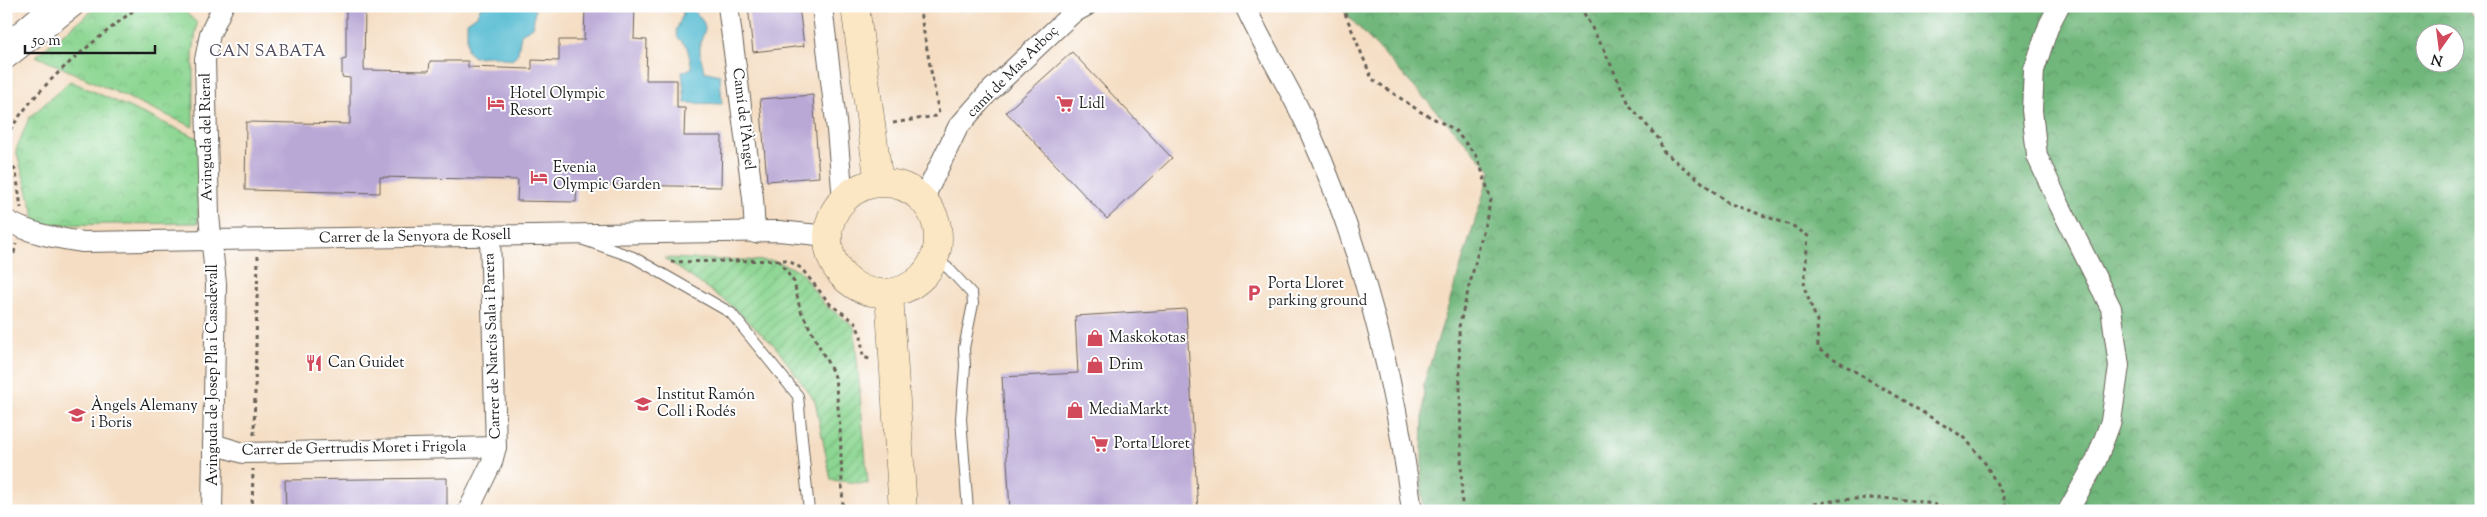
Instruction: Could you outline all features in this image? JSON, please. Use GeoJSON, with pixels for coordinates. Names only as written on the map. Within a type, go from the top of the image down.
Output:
{"type":"FeatureCollection","features":[{"type":"Feature","properties":{"kind":"main road"},"geometry":{"type":"LineString","coordinates":[[855,6],[879,183]]}},
{"type":"Feature","properties":{"kind":"main road"},"geometry":{"type":"LineString","coordinates":[[879,183],[895,184],[910,190],[923,200],[933,214],[938,231],[935,257],[920,279],[906,288],[889,293],[866,290],[846,278],[832,259],[828,236],[830,222],[843,200],[855,190],[879,183]]}},
{"type":"Feature","properties":{"kind":"main road"},"geometry":{"type":"LineString","coordinates":[[889,293],[903,511]]}},
{"type":"Feature","properties":{"kind":"street"},"geometry":{"type":"LineString","coordinates":[[6,43],[50,6]]}},
{"type":"Feature","properties":{"kind":"street"},"geometry":{"type":"LineString","coordinates":[[6,59],[74,6]]}},
{"type":"Feature","properties":{"kind":"street","name":"Avinguda del Rieral"},"geometry":{"type":"LineString","coordinates":[[211,240],[206,60],[210,34],[223,6]]}},
{"type":"Feature","properties":{"kind":"street","name":"Camí de l'Àngel"},"geometry":{"type":"LineString","coordinates":[[728,6],[753,198],[755,233]]}},
{"type":"Feature","properties":{"kind":"street"},"geometry":{"type":"LineString","coordinates":[[822,6],[837,130],[843,200]]}},
{"type":"Feature","properties":{"kind":"street","name":"camí de Mas Arboç"},"geometry":{"type":"LineString","coordinates":[[923,200],[958,127],[1058,15],[1073,13],[1086,6]]}},
{"type":"Feature","properties":{"kind":"street"},"geometry":{"type":"LineString","coordinates":[[1245,6],[1286,80],[1308,127],[1355,246],[1379,328],[1394,389],[1403,438],[1412,511]]}},
{"type":"Feature","properties":{"kind":"street"},"geometry":{"type":"LineString","coordinates":[[2058,6],[2049,25],[2034,70],[2032,110],[2037,156],[2111,308],[2119,366],[2108,429],[2096,462],[2068,511]]}},
{"type":"Feature","properties":{"kind":"street","name":"Carrer de la Senyora de Rosell"},"geometry":{"type":"LineString","coordinates":[[11,226],[47,236],[83,242],[490,235],[755,233],[779,231],[828,236]]}},
{"type":"Feature","properties":{"kind":"street","name":"Carrer de Narcís Sala i Parera"},"geometry":{"type":"LineString","coordinates":[[468,511],[492,462],[496,448],[490,235]]}},
{"type":"Feature","properties":{"kind":"street","name":"Avinguda de Josep Pla i Casadevall"},"geometry":{"type":"LineString","coordinates":[[211,240],[216,284],[212,511]]}},
{"type":"Feature","properties":{"kind":"street","name":"Carrer de Gertrudis Moret i Frigola"},"geometry":{"type":"LineString","coordinates":[[213,444],[244,453],[496,448]]}},
{"type":"Feature","properties":{"kind":"lane"},"geometry":{"type":"LineString","coordinates":[[566,234],[633,258],[731,313],[798,396],[809,511]]}},
{"type":"Feature","properties":{"kind":"lane"},"geometry":{"type":"LineString","coordinates":[[633,234],[633,258]]}},
{"type":"Feature","properties":{"kind":"lane"},"geometry":{"type":"LineString","coordinates":[[935,257],[972,294],[964,348],[965,366],[961,419],[968,511]]}},
{"type":"Feature","properties":{"kind":"path"},"geometry":{"type":"LineString","coordinates":[[6,137],[13,124],[49,82],[139,6]]}},
{"type":"Feature","properties":{"kind":"path"},"geometry":{"type":"LineString","coordinates":[[886,124],[936,116],[938,114],[919,6]]}},
{"type":"Feature","properties":{"kind":"path"},"geometry":{"type":"LineString","coordinates":[[1342,6],[1372,79],[1421,112],[1454,129],[1478,158],[1491,200],[1459,327],[1462,511]]}},
{"type":"Feature","properties":{"kind":"path"},"geometry":{"type":"LineString","coordinates":[[1580,6],[1604,50],[1630,106],[1659,139],[1662,151],[1728,203],[1793,226],[1808,236],[1804,287],[1817,321],[1818,349],[1965,438],[1985,462],[2003,495],[2007,511]]}},
{"type":"Feature","properties":{"kind":"path"},"geometry":{"type":"LineString","coordinates":[[252,511],[259,240]]}},
{"type":"Feature","properties":{"kind":"path"},"geometry":{"type":"LineString","coordinates":[[778,260],[794,282],[800,309],[835,377],[840,427],[843,511]]}},
{"type":"Feature","properties":{"kind":"path"},"geometry":{"type":"LineString","coordinates":[[670,262],[787,260],[800,268],[824,298],[855,322],[861,336],[863,357],[893,365]]}},
{"type":"Feature","properties":{"kind":"path"},"geometry":{"type":"LineString","coordinates":[[1801,511],[1804,506],[1826,501],[1867,498],[1934,503],[1958,511]]}},
{"type":"Feature","properties":{"kind":"green space"},"geometry":{"type":"Polygon","coordinates":[[[98,6],[179,6],[197,23],[193,54],[193,127],[36,56],[98,6]]]}},
{"type":"Feature","properties":{"kind":"green space"},"geometry":{"type":"Polygon","coordinates":[[[1339,6],[2463,6],[2481,25],[2481,511],[1424,511],[1421,489],[1424,383],[1491,170],[1339,6]]]}},
{"type":"Feature","properties":{"kind":"green space"},"geometry":{"type":"Polygon","coordinates":[[[70,81],[200,139],[198,223],[37,225],[16,150],[29,118],[70,81]]]}},
{"type":"Feature","properties":{"kind":"green space"},"geometry":{"type":"Polygon","coordinates":[[[664,258],[773,261],[799,270],[825,305],[854,326],[868,484],[831,480],[815,401],[775,346],[728,303],[664,258]]]}},
{"type":"Feature","properties":{"kind":"water"},"geometry":{"type":"Polygon","coordinates":[[[481,6],[532,6],[535,10],[533,27],[521,34],[518,53],[512,60],[493,56],[474,57],[467,51],[467,22],[477,15],[481,6]]]}},
{"type":"Feature","properties":{"kind":"water"},"geometry":{"type":"Polygon","coordinates":[[[682,6],[695,6],[694,11],[704,23],[705,27],[700,45],[701,58],[704,71],[720,75],[722,104],[685,103],[682,72],[692,68],[687,47],[678,38],[676,31],[683,14],[682,6]]]}},
{"type":"Feature","properties":{"kind":"building","name":"Hotel Olympic Resort"},"geometry":{"type":"Polygon","coordinates":[[[585,6],[635,6],[634,39],[647,40],[646,80],[677,80],[677,108],[685,108],[684,136],[722,136],[721,187],[577,184],[576,202],[517,201],[518,180],[380,177],[380,193],[245,190],[246,122],[350,124],[350,78],[342,77],[342,60],[346,59],[346,9],[365,9],[364,70],[429,71],[430,61],[468,61],[468,67],[532,69],[532,60],[559,61],[559,40],[584,40],[585,6]]]}},
{"type":"Feature","properties":{"kind":"building"},"geometry":{"type":"Polygon","coordinates":[[[748,6],[799,6],[804,46],[753,52],[748,6]]]}},
{"type":"Feature","properties":{"kind":"building"},"geometry":{"type":"Polygon","coordinates":[[[1072,52],[1172,158],[1107,219],[1006,112],[1072,52]]]}},
{"type":"Feature","properties":{"kind":"building"},"geometry":{"type":"Polygon","coordinates":[[[813,95],[819,177],[767,181],[760,99],[813,95]]]}},
{"type":"Feature","properties":{"kind":"building","name":"Porta Lloret"},"geometry":{"type":"Polygon","coordinates":[[[1186,309],[1198,511],[1010,511],[1002,377],[1078,373],[1075,316],[1186,309]]]}},
{"type":"Feature","properties":{"kind":"building"},"geometry":{"type":"Polygon","coordinates":[[[447,478],[447,511],[286,511],[285,480],[447,478]]]}},
{"type":"Feature","properties":{"kind":"place","name":"Hotel Olympic Resort"},"geometry":{"type":"Point","coordinates":[496,103]}},
{"type":"Feature","properties":{"kind":"place","name":"Lidl"},"geometry":{"type":"Point","coordinates":[1065,104]}},
{"type":"Feature","properties":{"kind":"place","name":"Evenia Olympic Garden"},"geometry":{"type":"Point","coordinates":[539,177]}},
{"type":"Feature","properties":{"kind":"place","name":"Porta Lloret parking ground"},"geometry":{"type":"Point","coordinates":[1254,293]}},
{"type":"Feature","properties":{"kind":"place","name":"Maskokotas"},"geometry":{"type":"Point","coordinates":[1095,338]}},
{"type":"Feature","properties":{"kind":"place","name":"Can Guidet"},"geometry":{"type":"Point","coordinates":[314,363]}},
{"type":"Feature","properties":{"kind":"place","name":"Drim"},"geometry":{"type":"Point","coordinates":[1095,365]}},
{"type":"Feature","properties":{"kind":"place","name":"Institut Ramón Coll i Rodés"},"geometry":{"type":"Point","coordinates":[643,404]}},
{"type":"Feature","properties":{"kind":"place","name":"MediaMarkt"},"geometry":{"type":"Point","coordinates":[1075,410]}},
{"type":"Feature","properties":{"kind":"place","name":"Àngels Alemany i Boris"},"geometry":{"type":"Point","coordinates":[77,415]}},
{"type":"Feature","properties":{"kind":"place","name":"Porta Lloret"},"geometry":{"type":"Point","coordinates":[1100,444]}},
{"type":"Feature","properties":{"kind":"district","name":"CAN SABATA"},"geometry":{"type":"Point","coordinates":[268,52]}}]}
